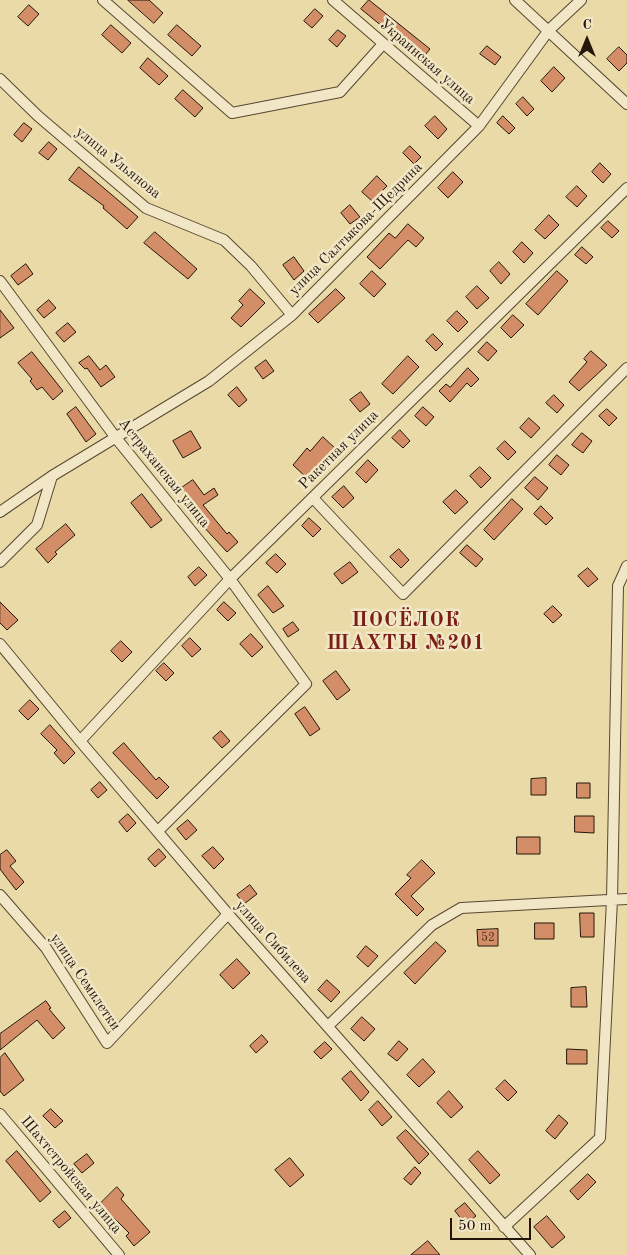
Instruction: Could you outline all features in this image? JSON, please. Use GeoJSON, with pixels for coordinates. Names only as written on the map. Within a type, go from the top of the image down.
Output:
{"type":"FeatureCollection","features":[{"type":"Feature","properties":{"kind":"street"},"geometry":{"type":"LineString","coordinates":[[103,0],[232,113],[340,92],[383,44]]}},
{"type":"Feature","properties":{"kind":"street","name":"Украинская улица"},"geometry":{"type":"LineString","coordinates":[[333,0],[479,126]]}},
{"type":"Feature","properties":{"kind":"street"},"geometry":{"type":"LineString","coordinates":[[515,0],[627,104]]}},
{"type":"Feature","properties":{"kind":"street","name":"улица Салтыкова-Щедрина"},"geometry":{"type":"LineString","coordinates":[[116,438],[209,381],[292,315],[479,126],[549,30],[580,0]]}},
{"type":"Feature","properties":{"kind":"street","name":"улица Ульянова"},"geometry":{"type":"LineString","coordinates":[[0,79],[38,116],[146,208],[224,240],[251,266],[292,315]]}},
{"type":"Feature","properties":{"kind":"street","name":"Ракетная улица"},"geometry":{"type":"LineString","coordinates":[[80,741],[230,579],[627,188]]}},
{"type":"Feature","properties":{"kind":"street","name":"Астраханская улица"},"geometry":{"type":"LineString","coordinates":[[0,281],[116,438],[230,579],[306,684],[158,831]]}},
{"type":"Feature","properties":{"kind":"street"},"geometry":{"type":"LineString","coordinates":[[313,498],[403,594],[627,368]]}},
{"type":"Feature","properties":{"kind":"street"},"geometry":{"type":"LineString","coordinates":[[0,512],[52,476],[116,438]]}},
{"type":"Feature","properties":{"kind":"street"},"geometry":{"type":"LineString","coordinates":[[0,562],[38,525],[52,476]]}},
{"type":"Feature","properties":{"kind":"street"},"geometry":{"type":"LineString","coordinates":[[504,1227],[600,1138],[612,900],[618,586],[627,566]]}},
{"type":"Feature","properties":{"kind":"street","name":"улица Сибилева"},"geometry":{"type":"LineString","coordinates":[[0,644],[228,914],[530,1255]]}},
{"type":"Feature","properties":{"kind":"street","name":"улица Семилетки"},"geometry":{"type":"LineString","coordinates":[[0,895],[46,948],[107,1043],[228,914]]}},
{"type":"Feature","properties":{"kind":"street"},"geometry":{"type":"LineString","coordinates":[[328,1026],[432,925],[461,908],[627,899]]}},
{"type":"Feature","properties":{"kind":"street","name":"Шахтстройская улица"},"geometry":{"type":"LineString","coordinates":[[0,1114],[119,1255]]}},
{"type":"Feature","properties":{"kind":"building"},"geometry":{"type":"Polygon","coordinates":[[[128,0],[149,0],[163,13],[154,23],[128,0]]]}},
{"type":"Feature","properties":{"kind":"building"},"geometry":{"type":"Polygon","coordinates":[[[369,0],[430,49],[421,60],[408,51],[410,49],[361,9],[369,0]]]}},
{"type":"Feature","properties":{"kind":"building"},"geometry":{"type":"Polygon","coordinates":[[[29,5],[39,14],[28,26],[18,17],[29,5]]]}},
{"type":"Feature","properties":{"kind":"building"},"geometry":{"type":"Polygon","coordinates":[[[315,9],[323,16],[312,28],[304,21],[315,9]]]}},
{"type":"Feature","properties":{"kind":"building"},"geometry":{"type":"Polygon","coordinates":[[[111,25],[131,43],[122,53],[102,35],[111,25]]]}},
{"type":"Feature","properties":{"kind":"building"},"geometry":{"type":"Polygon","coordinates":[[[177,25],[201,46],[192,56],[168,35],[177,25]]]}},
{"type":"Feature","properties":{"kind":"building"},"geometry":{"type":"Polygon","coordinates":[[[338,30],[346,36],[337,47],[329,40],[338,30]]]}},
{"type":"Feature","properties":{"kind":"building"},"geometry":{"type":"Polygon","coordinates":[[[487,46],[501,57],[495,65],[480,54],[487,46]]]}},
{"type":"Feature","properties":{"kind":"building"},"geometry":{"type":"Polygon","coordinates":[[[619,47],[627,55],[627,63],[619,71],[607,59],[619,47]]]}},
{"type":"Feature","properties":{"kind":"building"},"geometry":{"type":"Polygon","coordinates":[[[148,58],[168,76],[159,85],[140,68],[148,58]]]}},
{"type":"Feature","properties":{"kind":"building"},"geometry":{"type":"Polygon","coordinates":[[[554,67],[565,78],[552,92],[541,81],[554,67]]]}},
{"type":"Feature","properties":{"kind":"building"},"geometry":{"type":"Polygon","coordinates":[[[183,90],[203,108],[195,117],[175,99],[183,90]]]}},
{"type":"Feature","properties":{"kind":"building"},"geometry":{"type":"Polygon","coordinates":[[[523,97],[534,109],[527,116],[516,104],[523,97]]]}},
{"type":"Feature","properties":{"kind":"building"},"geometry":{"type":"Polygon","coordinates":[[[435,116],[447,129],[438,139],[425,126],[435,116]]]}},
{"type":"Feature","properties":{"kind":"building"},"geometry":{"type":"Polygon","coordinates":[[[503,116],[515,128],[509,134],[497,123],[503,116]]]}},
{"type":"Feature","properties":{"kind":"building"},"geometry":{"type":"Polygon","coordinates":[[[24,123],[32,129],[22,142],[14,135],[24,123]]]}},
{"type":"Feature","properties":{"kind":"building"},"geometry":{"type":"Polygon","coordinates":[[[49,142],[57,149],[48,160],[39,153],[49,142]]]}},
{"type":"Feature","properties":{"kind":"building"},"geometry":{"type":"Polygon","coordinates":[[[410,146],[421,157],[414,164],[403,153],[410,146]]]}},
{"type":"Feature","properties":{"kind":"building"},"geometry":{"type":"Polygon","coordinates":[[[600,163],[611,174],[603,183],[592,172],[600,163]]]}},
{"type":"Feature","properties":{"kind":"building"},"geometry":{"type":"Polygon","coordinates":[[[79,167],[138,217],[127,229],[103,208],[104,206],[69,180],[79,167]]]}},
{"type":"Feature","properties":{"kind":"building"},"geometry":{"type":"Polygon","coordinates":[[[453,172],[463,182],[448,198],[438,188],[453,172]]]}},
{"type":"Feature","properties":{"kind":"building"},"geometry":{"type":"Polygon","coordinates":[[[377,176],[387,186],[372,201],[362,192],[377,176]]]}},
{"type":"Feature","properties":{"kind":"building"},"geometry":{"type":"Polygon","coordinates":[[[577,186],[587,196],[577,207],[566,197],[577,186]]]}},
{"type":"Feature","properties":{"kind":"building"},"geometry":{"type":"Polygon","coordinates":[[[350,205],[360,217],[350,224],[341,213],[350,205]]]}},
{"type":"Feature","properties":{"kind":"building"},"geometry":{"type":"Polygon","coordinates":[[[549,215],[559,225],[545,239],[535,230],[549,215]]]}},
{"type":"Feature","properties":{"kind":"building"},"geometry":{"type":"Polygon","coordinates":[[[608,221],[619,231],[612,238],[601,228],[608,221]]]}},
{"type":"Feature","properties":{"kind":"building"},"geometry":{"type":"Polygon","coordinates":[[[408,224],[424,238],[416,247],[408,240],[380,269],[367,257],[389,233],[395,238],[408,224]]]}},
{"type":"Feature","properties":{"kind":"building"},"geometry":{"type":"Polygon","coordinates":[[[155,232],[197,269],[188,279],[144,243],[155,232]]]}},
{"type":"Feature","properties":{"kind":"building"},"geometry":{"type":"Polygon","coordinates":[[[522,242],[533,253],[524,263],[513,252],[522,242]]]}},
{"type":"Feature","properties":{"kind":"building"},"geometry":{"type":"Polygon","coordinates":[[[582,247],[593,257],[586,264],[575,255],[582,247]]]}},
{"type":"Feature","properties":{"kind":"building"},"geometry":{"type":"Polygon","coordinates":[[[294,257],[304,271],[294,280],[283,265],[294,257]]]}},
{"type":"Feature","properties":{"kind":"building"},"geometry":{"type":"Polygon","coordinates":[[[499,262],[510,274],[501,284],[490,271],[499,262]]]}},
{"type":"Feature","properties":{"kind":"building"},"geometry":{"type":"Polygon","coordinates":[[[26,264],[33,274],[18,285],[11,276],[26,264]]]}},
{"type":"Feature","properties":{"kind":"building"},"geometry":{"type":"Polygon","coordinates":[[[372,271],[386,284],[374,297],[360,284],[372,271]]]}},
{"type":"Feature","properties":{"kind":"building"},"geometry":{"type":"Polygon","coordinates":[[[557,271],[568,281],[538,315],[526,304],[557,271]]]}},
{"type":"Feature","properties":{"kind":"building"},"geometry":{"type":"Polygon","coordinates":[[[477,286],[489,298],[477,309],[466,297],[477,286]]]}},
{"type":"Feature","properties":{"kind":"building"},"geometry":{"type":"Polygon","coordinates":[[[250,289],[265,303],[241,327],[231,318],[243,305],[239,301],[250,289]]]}},
{"type":"Feature","properties":{"kind":"building"},"geometry":{"type":"Polygon","coordinates":[[[336,289],[345,298],[318,323],[309,314],[336,289]]]}},
{"type":"Feature","properties":{"kind":"building"},"geometry":{"type":"Polygon","coordinates":[[[49,300],[56,308],[44,318],[37,310],[49,300]]]}},
{"type":"Feature","properties":{"kind":"building"},"geometry":{"type":"Polygon","coordinates":[[[0,310],[14,328],[0,338],[0,310]]]}},
{"type":"Feature","properties":{"kind":"building"},"geometry":{"type":"Polygon","coordinates":[[[457,311],[468,322],[458,332],[447,321],[457,311]]]}},
{"type":"Feature","properties":{"kind":"building"},"geometry":{"type":"Polygon","coordinates":[[[513,315],[524,325],[511,338],[501,328],[513,315]]]}},
{"type":"Feature","properties":{"kind":"building"},"geometry":{"type":"Polygon","coordinates":[[[68,323],[76,332],[64,342],[56,333],[68,323]]]}},
{"type":"Feature","properties":{"kind":"building"},"geometry":{"type":"Polygon","coordinates":[[[433,334],[443,344],[436,351],[426,341],[433,334]]]}},
{"type":"Feature","properties":{"kind":"building"},"geometry":{"type":"Polygon","coordinates":[[[487,342],[497,351],[488,361],[478,352],[487,342]]]}},
{"type":"Feature","properties":{"kind":"building"},"geometry":{"type":"Polygon","coordinates":[[[591,351],[607,365],[579,391],[569,382],[587,362],[584,359],[591,351]]]}},
{"type":"Feature","properties":{"kind":"building"},"geometry":{"type":"Polygon","coordinates":[[[32,352],[63,391],[53,400],[42,387],[37,390],[30,381],[32,379],[18,363],[32,352]]]}},
{"type":"Feature","properties":{"kind":"building"},"geometry":{"type":"Polygon","coordinates":[[[89,356],[100,370],[106,365],[115,377],[101,387],[87,368],[85,369],[79,363],[89,356]]]}},
{"type":"Feature","properties":{"kind":"building"},"geometry":{"type":"Polygon","coordinates":[[[408,356],[419,367],[393,394],[382,384],[408,356]]]}},
{"type":"Feature","properties":{"kind":"building"},"geometry":{"type":"Polygon","coordinates":[[[266,360],[274,371],[263,379],[255,368],[266,360]]]}},
{"type":"Feature","properties":{"kind":"building"},"geometry":{"type":"Polygon","coordinates":[[[468,368],[479,379],[471,387],[467,383],[450,402],[439,391],[446,384],[450,387],[468,368]]]}},
{"type":"Feature","properties":{"kind":"building"},"geometry":{"type":"Polygon","coordinates":[[[237,387],[247,400],[239,407],[228,395],[237,387]]]}},
{"type":"Feature","properties":{"kind":"building"},"geometry":{"type":"Polygon","coordinates":[[[361,392],[370,404],[360,412],[350,400],[361,392]]]}},
{"type":"Feature","properties":{"kind":"building"},"geometry":{"type":"Polygon","coordinates":[[[554,395],[564,405],[557,413],[546,403],[554,395]]]}},
{"type":"Feature","properties":{"kind":"building"},"geometry":{"type":"Polygon","coordinates":[[[76,407],[96,434],[86,442],[67,414],[76,407]]]}},
{"type":"Feature","properties":{"kind":"building"},"geometry":{"type":"Polygon","coordinates":[[[423,407],[434,417],[426,426],[415,416],[423,407]]]}},
{"type":"Feature","properties":{"kind":"building"},"geometry":{"type":"Polygon","coordinates":[[[607,409],[617,418],[609,426],[599,416],[607,409]]]}},
{"type":"Feature","properties":{"kind":"building"},"geometry":{"type":"Polygon","coordinates":[[[529,418],[540,428],[531,438],[520,428],[529,418]]]}},
{"type":"Feature","properties":{"kind":"building"},"geometry":{"type":"Polygon","coordinates":[[[400,430],[410,441],[403,448],[392,438],[400,430]]]}},
{"type":"Feature","properties":{"kind":"building"},"geometry":{"type":"Polygon","coordinates":[[[191,431],[201,448],[183,458],[173,441],[191,431]]]}},
{"type":"Feature","properties":{"kind":"building"},"geometry":{"type":"Polygon","coordinates":[[[582,433],[592,441],[583,453],[572,445],[582,433]]]}},
{"type":"Feature","properties":{"kind":"building"},"geometry":{"type":"Polygon","coordinates":[[[323,437],[336,449],[308,479],[293,465],[307,448],[310,451],[323,437]]]}},
{"type":"Feature","properties":{"kind":"building"},"geometry":{"type":"Polygon","coordinates":[[[505,441],[516,452],[508,460],[497,449],[505,441]]]}},
{"type":"Feature","properties":{"kind":"building"},"geometry":{"type":"Polygon","coordinates":[[[557,455],[569,465],[561,475],[549,465],[557,455]]]}},
{"type":"Feature","properties":{"kind":"building"},"geometry":{"type":"Polygon","coordinates":[[[368,460],[378,470],[366,483],[356,473],[368,460]]]}},
{"type":"Feature","properties":{"kind":"building"},"geometry":{"type":"Polygon","coordinates":[[[480,467],[491,478],[481,488],[470,476],[480,467]]]}},
{"type":"Feature","properties":{"kind":"building"},"geometry":{"type":"Polygon","coordinates":[[[535,477],[548,488],[538,500],[525,488],[535,477]]]}},
{"type":"Feature","properties":{"kind":"building"},"geometry":{"type":"Polygon","coordinates":[[[193,480],[204,495],[214,488],[218,495],[203,505],[227,534],[229,532],[238,542],[227,552],[201,524],[203,523],[180,489],[193,480]]]}},
{"type":"Feature","properties":{"kind":"building"},"geometry":{"type":"Polygon","coordinates":[[[344,486],[354,498],[343,508],[332,497],[344,486]]]}},
{"type":"Feature","properties":{"kind":"building"},"geometry":{"type":"Polygon","coordinates":[[[456,490],[468,502],[455,514],[443,502],[456,490]]]}},
{"type":"Feature","properties":{"kind":"building"},"geometry":{"type":"Polygon","coordinates":[[[142,494],[162,520],[151,528],[131,503],[142,494]]]}},
{"type":"Feature","properties":{"kind":"building"},"geometry":{"type":"Polygon","coordinates":[[[512,499],[523,509],[494,540],[484,530],[512,499]]]}},
{"type":"Feature","properties":{"kind":"building"},"geometry":{"type":"Polygon","coordinates":[[[541,506],[553,518],[546,525],[534,514],[541,506]]]}},
{"type":"Feature","properties":{"kind":"building"},"geometry":{"type":"Polygon","coordinates":[[[309,518],[321,529],[313,537],[302,526],[309,518]]]}},
{"type":"Feature","properties":{"kind":"building"},"geometry":{"type":"Polygon","coordinates":[[[66,524],[75,535],[55,552],[57,554],[48,563],[36,549],[66,524]]]}},
{"type":"Feature","properties":{"kind":"building"},"geometry":{"type":"Polygon","coordinates":[[[467,545],[483,559],[476,567],[460,553],[467,545]]]}},
{"type":"Feature","properties":{"kind":"building"},"geometry":{"type":"Polygon","coordinates":[[[399,549],[409,560],[401,568],[390,557],[399,549]]]}},
{"type":"Feature","properties":{"kind":"building"},"geometry":{"type":"Polygon","coordinates":[[[276,554],[286,564],[277,573],[266,563],[276,554]]]}},
{"type":"Feature","properties":{"kind":"building"},"geometry":{"type":"Polygon","coordinates":[[[350,562],[358,572],[342,584],[334,574],[350,562]]]}},
{"type":"Feature","properties":{"kind":"building"},"geometry":{"type":"Polygon","coordinates":[[[199,567],[207,575],[195,586],[188,577],[199,567]]]}},
{"type":"Feature","properties":{"kind":"building"},"geometry":{"type":"Polygon","coordinates":[[[588,568],[598,579],[588,587],[578,576],[588,568]]]}},
{"type":"Feature","properties":{"kind":"building"},"geometry":{"type":"Polygon","coordinates":[[[268,586],[284,606],[273,613],[258,595],[268,586]]]}},
{"type":"Feature","properties":{"kind":"building"},"geometry":{"type":"Polygon","coordinates":[[[0,602],[18,620],[7,630],[0,623],[0,602]]]}},
{"type":"Feature","properties":{"kind":"building"},"geometry":{"type":"Polygon","coordinates":[[[224,602],[236,613],[228,621],[217,610],[224,602]]]}},
{"type":"Feature","properties":{"kind":"building"},"geometry":{"type":"Polygon","coordinates":[[[553,606],[562,615],[553,623],[544,614],[553,606]]]}},
{"type":"Feature","properties":{"kind":"building"},"geometry":{"type":"Polygon","coordinates":[[[293,622],[299,630],[288,637],[283,629],[293,622]]]}},
{"type":"Feature","properties":{"kind":"building"},"geometry":{"type":"Polygon","coordinates":[[[251,634],[263,647],[252,657],[240,644],[251,634]]]}},
{"type":"Feature","properties":{"kind":"building"},"geometry":{"type":"Polygon","coordinates":[[[190,638],[201,649],[192,657],[182,646],[190,638]]]}},
{"type":"Feature","properties":{"kind":"building"},"geometry":{"type":"Polygon","coordinates":[[[121,641],[132,652],[122,662],[111,651],[121,641]]]}},
{"type":"Feature","properties":{"kind":"building"},"geometry":{"type":"Polygon","coordinates":[[[164,663],[174,673],[166,681],[156,671],[164,663]]]}},
{"type":"Feature","properties":{"kind":"building"},"geometry":{"type":"Polygon","coordinates":[[[336,671],[350,690],[337,700],[323,681],[336,671]]]}},
{"type":"Feature","properties":{"kind":"building"},"geometry":{"type":"Polygon","coordinates":[[[30,700],[39,709],[28,720],[19,711],[30,700]]]}},
{"type":"Feature","properties":{"kind":"building"},"geometry":{"type":"Polygon","coordinates":[[[305,707],[320,729],[310,736],[295,714],[305,707]]]}},
{"type":"Feature","properties":{"kind":"building"},"geometry":{"type":"Polygon","coordinates":[[[50,725],[75,753],[64,764],[54,753],[57,750],[41,734],[50,725]]]}},
{"type":"Feature","properties":{"kind":"building"},"geometry":{"type":"Polygon","coordinates":[[[221,731],[230,741],[222,748],[213,738],[221,731]]]}},
{"type":"Feature","properties":{"kind":"building"},"geometry":{"type":"Polygon","coordinates":[[[124,743],[156,780],[159,777],[169,787],[157,799],[113,753],[124,743]]]}},
{"type":"Feature","properties":{"kind":"building"},"geometry":{"type":"Polygon","coordinates":[[[546,778],[546,795],[531,795],[531,779],[546,778]]]}},
{"type":"Feature","properties":{"kind":"building"},"geometry":{"type":"Polygon","coordinates":[[[100,782],[107,790],[98,798],[91,790],[100,782]]]}},
{"type":"Feature","properties":{"kind":"building"},"geometry":{"type":"Polygon","coordinates":[[[577,783],[590,783],[590,798],[577,798],[577,783]]]}},
{"type":"Feature","properties":{"kind":"building"},"geometry":{"type":"Polygon","coordinates":[[[128,814],[136,823],[127,832],[119,822],[128,814]]]}},
{"type":"Feature","properties":{"kind":"building"},"geometry":{"type":"Polygon","coordinates":[[[575,816],[594,816],[594,833],[575,832],[575,816]]]}},
{"type":"Feature","properties":{"kind":"building"},"geometry":{"type":"Polygon","coordinates":[[[188,820],[197,830],[186,840],[177,829],[188,820]]]}},
{"type":"Feature","properties":{"kind":"building"},"geometry":{"type":"Polygon","coordinates":[[[517,837],[540,837],[540,854],[517,854],[517,837]]]}},
{"type":"Feature","properties":{"kind":"building"},"geometry":{"type":"Polygon","coordinates":[[[213,847],[224,859],[214,869],[202,856],[213,847]]]}},
{"type":"Feature","properties":{"kind":"building"},"geometry":{"type":"Polygon","coordinates":[[[159,849],[166,857],[155,867],[148,859],[159,849]]]}},
{"type":"Feature","properties":{"kind":"building"},"geometry":{"type":"Polygon","coordinates":[[[7,850],[16,861],[10,866],[24,882],[16,890],[0,869],[0,855],[7,850]]]}},
{"type":"Feature","properties":{"kind":"building"},"geometry":{"type":"Polygon","coordinates":[[[422,860],[435,873],[411,896],[424,909],[417,916],[395,894],[411,878],[407,875],[422,860]]]}},
{"type":"Feature","properties":{"kind":"building"},"geometry":{"type":"Polygon","coordinates":[[[250,885],[257,894],[244,904],[237,895],[250,885]]]}},
{"type":"Feature","properties":{"kind":"building"},"geometry":{"type":"Polygon","coordinates":[[[580,913],[594,913],[594,937],[581,937],[580,913]]]}},
{"type":"Feature","properties":{"kind":"building"},"geometry":{"type":"Polygon","coordinates":[[[535,923],[554,923],[554,939],[535,939],[535,923]]]}},
{"type":"Feature","properties":{"kind":"building"},"geometry":{"type":"Polygon","coordinates":[[[498,929],[498,946],[478,946],[477,930],[498,929]]]}},
{"type":"Feature","properties":{"kind":"building"},"geometry":{"type":"Polygon","coordinates":[[[436,942],[446,951],[415,984],[404,973],[436,942]]]}},
{"type":"Feature","properties":{"kind":"building"},"geometry":{"type":"Polygon","coordinates":[[[366,946],[378,956],[368,967],[357,957],[366,946]]]}},
{"type":"Feature","properties":{"kind":"building"},"geometry":{"type":"Polygon","coordinates":[[[237,959],[250,973],[233,989],[220,975],[237,959]]]}},
{"type":"Feature","properties":{"kind":"building"},"geometry":{"type":"Polygon","coordinates":[[[327,980],[340,992],[331,1002],[318,990],[327,980]]]}},
{"type":"Feature","properties":{"kind":"building"},"geometry":{"type":"Polygon","coordinates":[[[586,987],[587,1007],[571,1007],[571,988],[586,987]]]}},
{"type":"Feature","properties":{"kind":"building"},"geometry":{"type":"Polygon","coordinates":[[[46,1001],[51,1008],[49,1009],[65,1028],[53,1039],[37,1020],[0,1050],[0,1034],[46,1001]]]}},
{"type":"Feature","properties":{"kind":"building"},"geometry":{"type":"Polygon","coordinates":[[[362,1017],[375,1029],[364,1041],[351,1029],[362,1017]]]}},
{"type":"Feature","properties":{"kind":"building"},"geometry":{"type":"Polygon","coordinates":[[[262,1035],[268,1042],[256,1053],[250,1046],[262,1035]]]}},
{"type":"Feature","properties":{"kind":"building"},"geometry":{"type":"Polygon","coordinates":[[[399,1041],[408,1049],[397,1061],[388,1054],[399,1041]]]}},
{"type":"Feature","properties":{"kind":"building"},"geometry":{"type":"Polygon","coordinates":[[[325,1042],[332,1049],[321,1059],[314,1052],[325,1042]]]}},
{"type":"Feature","properties":{"kind":"building"},"geometry":{"type":"Polygon","coordinates":[[[567,1049],[587,1050],[587,1064],[567,1064],[567,1049]]]}},
{"type":"Feature","properties":{"kind":"building"},"geometry":{"type":"Polygon","coordinates":[[[5,1053],[24,1080],[4,1096],[0,1091],[0,1058],[5,1053]]]}},
{"type":"Feature","properties":{"kind":"building"},"geometry":{"type":"Polygon","coordinates":[[[423,1059],[435,1072],[419,1087],[407,1075],[423,1059]]]}},
{"type":"Feature","properties":{"kind":"building"},"geometry":{"type":"Polygon","coordinates":[[[351,1071],[369,1092],[361,1101],[342,1079],[351,1071]]]}},
{"type":"Feature","properties":{"kind":"building"},"geometry":{"type":"Polygon","coordinates":[[[505,1080],[517,1092],[508,1101],[496,1089],[505,1080]]]}},
{"type":"Feature","properties":{"kind":"building"},"geometry":{"type":"Polygon","coordinates":[[[449,1091],[463,1107],[451,1118],[437,1103],[449,1091]]]}},
{"type":"Feature","properties":{"kind":"building"},"geometry":{"type":"Polygon","coordinates":[[[378,1101],[392,1117],[382,1126],[369,1110],[378,1101]]]}},
{"type":"Feature","properties":{"kind":"building"},"geometry":{"type":"Polygon","coordinates":[[[51,1109],[63,1121],[55,1128],[43,1116],[51,1109]]]}},
{"type":"Feature","properties":{"kind":"building"},"geometry":{"type":"Polygon","coordinates":[[[559,1115],[568,1123],[555,1139],[546,1131],[559,1115]]]}},
{"type":"Feature","properties":{"kind":"building"},"geometry":{"type":"Polygon","coordinates":[[[406,1130],[429,1154],[419,1164],[397,1138],[406,1130]]]}},
{"type":"Feature","properties":{"kind":"building"},"geometry":{"type":"Polygon","coordinates":[[[17,1151],[51,1192],[40,1202],[6,1161],[17,1151]]]}},
{"type":"Feature","properties":{"kind":"building"},"geometry":{"type":"Polygon","coordinates":[[[478,1151],[500,1175],[490,1184],[469,1160],[478,1151]]]}},
{"type":"Feature","properties":{"kind":"building"},"geometry":{"type":"Polygon","coordinates":[[[87,1154],[94,1163],[82,1173],[74,1164],[87,1154]]]}},
{"type":"Feature","properties":{"kind":"building"},"geometry":{"type":"Polygon","coordinates":[[[290,1158],[304,1175],[290,1187],[275,1170],[290,1158]]]}},
{"type":"Feature","properties":{"kind":"building"},"geometry":{"type":"Polygon","coordinates":[[[415,1167],[421,1173],[411,1185],[404,1179],[415,1167]]]}},
{"type":"Feature","properties":{"kind":"building"},"geometry":{"type":"Polygon","coordinates":[[[588,1174],[596,1182],[578,1200],[570,1191],[588,1174]]]}},
{"type":"Feature","properties":{"kind":"building"},"geometry":{"type":"Polygon","coordinates":[[[117,1187],[124,1195],[121,1199],[150,1232],[134,1246],[126,1236],[129,1233],[100,1204],[117,1187]]]}},
{"type":"Feature","properties":{"kind":"building"},"geometry":{"type":"Polygon","coordinates":[[[465,1203],[476,1216],[465,1224],[455,1211],[465,1203]]]}},
{"type":"Feature","properties":{"kind":"building"},"geometry":{"type":"Polygon","coordinates":[[[65,1211],[71,1218],[59,1228],[53,1221],[65,1211]]]}},
{"type":"Feature","properties":{"kind":"building"},"geometry":{"type":"Polygon","coordinates":[[[547,1216],[565,1237],[552,1248],[534,1227],[547,1216]]]}},
{"type":"Feature","properties":{"kind":"building"},"geometry":{"type":"Polygon","coordinates":[[[428,1241],[440,1255],[411,1255],[428,1241]]]}},
{"type":"Feature","properties":{"kind":"district","name":"ПОСЁЛОК ШАХТЫ №201"},"geometry":{"type":"Point","coordinates":[406,632]}}]}
